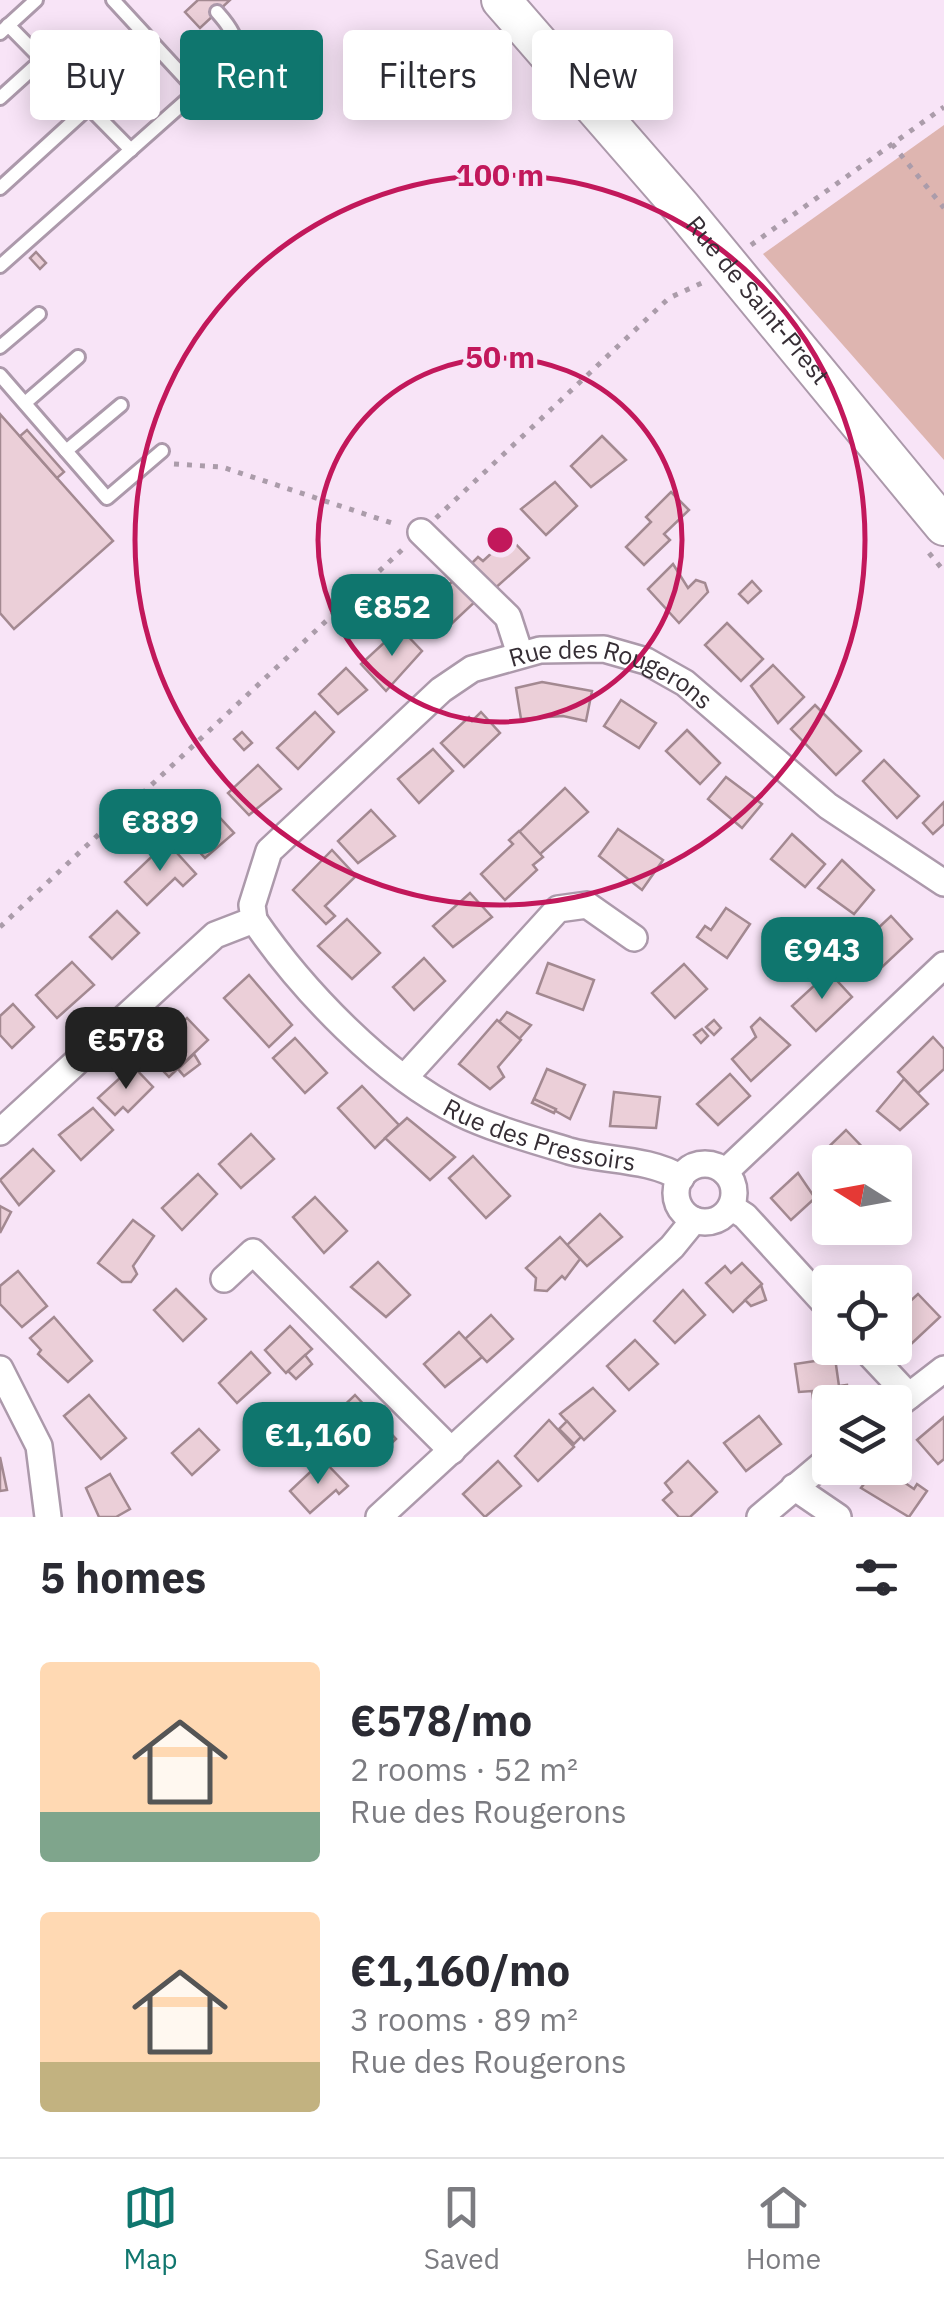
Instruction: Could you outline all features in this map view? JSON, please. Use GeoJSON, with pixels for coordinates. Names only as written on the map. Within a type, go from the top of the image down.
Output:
{"type":"FeatureCollection","features":[{"type":"Feature","properties":{"kind":"main road"},"geometry":{"type":"LineString","coordinates":[[501,0],[532,36]]}},
{"type":"Feature","properties":{"kind":"main road"},"geometry":{"type":"LineString","coordinates":[[522,0],[540,30]]}},
{"type":"Feature","properties":{"kind":"main road","name":"Rue de Saint-Prest"},"geometry":{"type":"LineString","coordinates":[[605,120],[727,261],[944,526]]}},
{"type":"Feature","properties":{"kind":"street"},"geometry":{"type":"LineString","coordinates":[[421,532],[508,618],[520,654]]}},
{"type":"Feature","properties":{"kind":"street","name":"Rue des Rougerons"},"geometry":{"type":"LineString","coordinates":[[254,920],[252,905],[270,851],[441,690],[472,670],[520,654],[561,648],[604,650],[668,671],[828,806],[944,883]]}},
{"type":"Feature","properties":{"kind":"street"},"geometry":{"type":"LineString","coordinates":[[406,1076],[558,909],[586,905],[634,938]]}},
{"type":"Feature","properties":{"kind":"street"},"geometry":{"type":"LineString","coordinates":[[0,1132],[215,935],[254,920]]}},
{"type":"Feature","properties":{"kind":"street","name":"Rue des Pressoirs"},"geometry":{"type":"LineString","coordinates":[[254,920],[319,1002],[406,1076],[460,1112],[572,1152],[666,1170],[680,1178]]}},
{"type":"Feature","properties":{"kind":"street"},"geometry":{"type":"LineString","coordinates":[[726,1172],[944,965]]}},
{"type":"Feature","properties":{"kind":"street"},"geometry":{"type":"LineString","coordinates":[[698,1165],[718,1166],[726,1172],[734,1189],[731,1208],[718,1220],[694,1220],[678,1205],[680,1178],[698,1165]]}},
{"type":"Feature","properties":{"kind":"street"},"geometry":{"type":"LineString","coordinates":[[731,1208],[746,1216],[812,1290]]}},
{"type":"Feature","properties":{"kind":"street"},"geometry":{"type":"LineString","coordinates":[[379,1517],[672,1247],[694,1220]]}},
{"type":"Feature","properties":{"kind":"street"},"geometry":{"type":"LineString","coordinates":[[224,1279],[253,1252],[452,1451]]}},
{"type":"Feature","properties":{"kind":"street"},"geometry":{"type":"LineString","coordinates":[[912,1394],[944,1369]]}},
{"type":"Feature","properties":{"kind":"street"},"geometry":{"type":"LineString","coordinates":[[0,1370],[39,1446],[48,1517]]}},
{"type":"Feature","properties":{"kind":"street"},"geometry":{"type":"LineString","coordinates":[[760,1517],[812,1472]]}},
{"type":"Feature","properties":{"kind":"street"},"geometry":{"type":"LineString","coordinates":[[794,1486],[838,1517]]}},
{"type":"Feature","properties":{"kind":"lane"},"geometry":{"type":"LineString","coordinates":[[30,50],[4,29],[36,0]]}},
{"type":"Feature","properties":{"kind":"lane"},"geometry":{"type":"LineString","coordinates":[[114,0],[180,72]]}},
{"type":"Feature","properties":{"kind":"lane"},"geometry":{"type":"LineString","coordinates":[[217,12],[233,30]]}},
{"type":"Feature","properties":{"kind":"lane"},"geometry":{"type":"LineString","coordinates":[[0,98],[30,71]]}},
{"type":"Feature","properties":{"kind":"lane"},"geometry":{"type":"LineString","coordinates":[[0,266],[180,105]]}},
{"type":"Feature","properties":{"kind":"lane"},"geometry":{"type":"LineString","coordinates":[[0,188],[75,120]]}},
{"type":"Feature","properties":{"kind":"lane"},"geometry":{"type":"LineString","coordinates":[[102,120],[131,150]]}},
{"type":"Feature","properties":{"kind":"lane"},"geometry":{"type":"LineString","coordinates":[[0,348],[39,314]]}},
{"type":"Feature","properties":{"kind":"lane"},"geometry":{"type":"LineString","coordinates":[[24,402],[78,357]]}},
{"type":"Feature","properties":{"kind":"lane"},"geometry":{"type":"LineString","coordinates":[[0,375],[107,498],[162,450]]}},
{"type":"Feature","properties":{"kind":"lane"},"geometry":{"type":"LineString","coordinates":[[66,451],[121,404]]}},
{"type":"Feature","properties":{"kind":"path"},"geometry":{"type":"LineString","coordinates":[[0,927],[668,298],[710,280],[727,261],[944,107]]}},
{"type":"Feature","properties":{"kind":"path"},"geometry":{"type":"LineString","coordinates":[[892,144],[944,208]]}},
{"type":"Feature","properties":{"kind":"path"},"geometry":{"type":"LineString","coordinates":[[162,450],[175,465],[190,462],[222,468],[421,532]]}},
{"type":"Feature","properties":{"kind":"shaded area"},"geometry":{"type":"Polygon","coordinates":[[[944,125],[944,460],[763,254],[944,125]]]}},
{"type":"Feature","properties":{"kind":"building"},"geometry":{"type":"Polygon","coordinates":[[[198,0],[230,0],[200,28],[185,12],[198,0]]]}},
{"type":"Feature","properties":{"kind":"building"},"geometry":{"type":"Polygon","coordinates":[[[36,252],[46,263],[40,269],[30,258],[36,252]]]}},
{"type":"Feature","properties":{"kind":"building"},"geometry":{"type":"Polygon","coordinates":[[[0,414],[113,541],[14,629],[0,613],[0,414]]]}},
{"type":"Feature","properties":{"kind":"building"},"geometry":{"type":"Polygon","coordinates":[[[27,430],[64,472],[57,478],[20,436],[27,430]]]}},
{"type":"Feature","properties":{"kind":"building"},"geometry":{"type":"Polygon","coordinates":[[[602,436],[626,460],[591,487],[571,466],[602,436]]]}},
{"type":"Feature","properties":{"kind":"building"},"geometry":{"type":"Polygon","coordinates":[[[555,482],[577,506],[546,535],[521,509],[555,482]]]}},
{"type":"Feature","properties":{"kind":"building"},"geometry":{"type":"Polygon","coordinates":[[[671,492],[689,510],[664,534],[670,540],[644,565],[626,547],[651,522],[646,517],[671,492]]]}},
{"type":"Feature","properties":{"kind":"building"},"geometry":{"type":"Polygon","coordinates":[[[509,537],[529,558],[492,591],[469,566],[478,557],[483,561],[509,537]]]}},
{"type":"Feature","properties":{"kind":"building"},"geometry":{"type":"Polygon","coordinates":[[[673,564],[688,588],[696,580],[705,583],[708,592],[679,623],[648,589],[673,564]]]}},
{"type":"Feature","properties":{"kind":"building"},"geometry":{"type":"Polygon","coordinates":[[[458,576],[479,598],[447,628],[426,606],[458,576]]]}},
{"type":"Feature","properties":{"kind":"building"},"geometry":{"type":"Polygon","coordinates":[[[752,581],[761,591],[748,603],[739,594],[752,581]]]}},
{"type":"Feature","properties":{"kind":"building"},"geometry":{"type":"Polygon","coordinates":[[[727,623],[763,659],[741,681],[705,645],[727,623]]]}},
{"type":"Feature","properties":{"kind":"building"},"geometry":{"type":"Polygon","coordinates":[[[400,628],[422,651],[386,691],[361,664],[400,628]]]}},
{"type":"Feature","properties":{"kind":"building"},"geometry":{"type":"Polygon","coordinates":[[[773,665],[804,697],[778,723],[751,686],[773,665]]]}},
{"type":"Feature","properties":{"kind":"building"},"geometry":{"type":"Polygon","coordinates":[[[346,668],[367,690],[338,714],[319,694],[346,668]]]}},
{"type":"Feature","properties":{"kind":"building"},"geometry":{"type":"Polygon","coordinates":[[[542,682],[592,691],[586,721],[563,716],[521,719],[516,688],[542,682]]]}},
{"type":"Feature","properties":{"kind":"building"},"geometry":{"type":"Polygon","coordinates":[[[621,700],[656,723],[639,748],[604,726],[621,700]]]}},
{"type":"Feature","properties":{"kind":"building"},"geometry":{"type":"Polygon","coordinates":[[[815,705],[861,751],[836,775],[791,729],[815,705]]]}},
{"type":"Feature","properties":{"kind":"building"},"geometry":{"type":"Polygon","coordinates":[[[315,712],[334,732],[298,769],[277,748],[315,712]]]}},
{"type":"Feature","properties":{"kind":"building"},"geometry":{"type":"Polygon","coordinates":[[[481,712],[500,733],[464,767],[441,743],[469,717],[472,721],[481,712]]]}},
{"type":"Feature","properties":{"kind":"building"},"geometry":{"type":"Polygon","coordinates":[[[687,730],[720,763],[700,784],[666,751],[687,730]]]}},
{"type":"Feature","properties":{"kind":"building"},"geometry":{"type":"Polygon","coordinates":[[[242,732],[252,743],[244,750],[234,739],[242,732]]]}},
{"type":"Feature","properties":{"kind":"building"},"geometry":{"type":"Polygon","coordinates":[[[433,749],[453,771],[419,803],[398,779],[433,749]]]}},
{"type":"Feature","properties":{"kind":"building"},"geometry":{"type":"Polygon","coordinates":[[[884,760],[919,796],[897,818],[863,781],[884,760]]]}},
{"type":"Feature","properties":{"kind":"building"},"geometry":{"type":"Polygon","coordinates":[[[258,765],[281,789],[249,815],[228,793],[258,765]]]}},
{"type":"Feature","properties":{"kind":"building"},"geometry":{"type":"Polygon","coordinates":[[[726,777],[762,804],[742,828],[708,799],[726,777]]]}},
{"type":"Feature","properties":{"kind":"building"},"geometry":{"type":"Polygon","coordinates":[[[565,788],[588,812],[540,854],[519,832],[565,788]]]}},
{"type":"Feature","properties":{"kind":"building"},"geometry":{"type":"Polygon","coordinates":[[[944,802],[944,824],[933,834],[923,823],[944,802]]]}},
{"type":"Feature","properties":{"kind":"building"},"geometry":{"type":"Polygon","coordinates":[[[210,807],[234,833],[205,858],[182,833],[210,807]]]}},
{"type":"Feature","properties":{"kind":"building"},"geometry":{"type":"Polygon","coordinates":[[[371,810],[395,836],[358,863],[338,841],[371,810]]]}},
{"type":"Feature","properties":{"kind":"building"},"geometry":{"type":"Polygon","coordinates":[[[618,829],[663,860],[642,890],[599,856],[618,829]]]}},
{"type":"Feature","properties":{"kind":"building"},"geometry":{"type":"Polygon","coordinates":[[[519,831],[543,857],[533,865],[537,870],[505,900],[481,874],[513,844],[509,840],[519,831]]]}},
{"type":"Feature","properties":{"kind":"building"},"geometry":{"type":"Polygon","coordinates":[[[792,834],[825,864],[805,887],[771,859],[792,834]]]}},
{"type":"Feature","properties":{"kind":"building"},"geometry":{"type":"Polygon","coordinates":[[[167,842],[196,874],[183,886],[175,878],[147,905],[125,882],[167,842]]]}},
{"type":"Feature","properties":{"kind":"building"},"geometry":{"type":"Polygon","coordinates":[[[332,850],[356,876],[325,906],[335,916],[326,924],[293,890],[332,850]]]}},
{"type":"Feature","properties":{"kind":"building"},"geometry":{"type":"Polygon","coordinates":[[[842,860],[874,890],[854,914],[818,888],[842,860]]]}},
{"type":"Feature","properties":{"kind":"building"},"geometry":{"type":"Polygon","coordinates":[[[470,893],[492,917],[453,947],[433,926],[470,893]]]}},
{"type":"Feature","properties":{"kind":"building"},"geometry":{"type":"Polygon","coordinates":[[[726,908],[750,924],[727,958],[697,937],[705,926],[711,930],[726,908]]]}},
{"type":"Feature","properties":{"kind":"building"},"geometry":{"type":"Polygon","coordinates":[[[117,911],[139,933],[112,959],[90,937],[117,911]]]}},
{"type":"Feature","properties":{"kind":"building"},"geometry":{"type":"Polygon","coordinates":[[[891,916],[912,939],[881,968],[860,945],[891,916]]]}},
{"type":"Feature","properties":{"kind":"building"},"geometry":{"type":"Polygon","coordinates":[[[347,919],[380,953],[352,979],[318,946],[347,919]]]}},
{"type":"Feature","properties":{"kind":"building"},"geometry":{"type":"Polygon","coordinates":[[[858,919],[862,923],[830,952],[826,948],[858,919]]]}},
{"type":"Feature","properties":{"kind":"building"},"geometry":{"type":"Polygon","coordinates":[[[424,958],[445,981],[414,1010],[393,987],[424,958]]]}},
{"type":"Feature","properties":{"kind":"building"},"geometry":{"type":"Polygon","coordinates":[[[72,962],[94,985],[57,1018],[36,995],[72,962]]]}},
{"type":"Feature","properties":{"kind":"building"},"geometry":{"type":"Polygon","coordinates":[[[548,963],[594,980],[583,1010],[537,993],[548,963]]]}},
{"type":"Feature","properties":{"kind":"building"},"geometry":{"type":"Polygon","coordinates":[[[684,964],[707,989],[675,1018],[652,993],[684,964]]]}},
{"type":"Feature","properties":{"kind":"building"},"geometry":{"type":"Polygon","coordinates":[[[829,972],[852,997],[816,1031],[792,1006],[829,972]]]}},
{"type":"Feature","properties":{"kind":"building"},"geometry":{"type":"Polygon","coordinates":[[[249,975],[292,1025],[269,1047],[224,998],[249,975]]]}},
{"type":"Feature","properties":{"kind":"building"},"geometry":{"type":"Polygon","coordinates":[[[13,1004],[34,1027],[12,1048],[0,1035],[0,1016],[13,1004]]]}},
{"type":"Feature","properties":{"kind":"building"},"geometry":{"type":"Polygon","coordinates":[[[507,1012],[531,1025],[519,1039],[499,1022],[507,1012]]]}},
{"type":"Feature","properties":{"kind":"building"},"geometry":{"type":"Polygon","coordinates":[[[187,1018],[208,1040],[169,1077],[146,1053],[187,1018]]]}},
{"type":"Feature","properties":{"kind":"building"},"geometry":{"type":"Polygon","coordinates":[[[760,1018],[790,1045],[751,1081],[732,1059],[756,1037],[751,1027],[760,1018]]]}},
{"type":"Feature","properties":{"kind":"building"},"geometry":{"type":"Polygon","coordinates":[[[497,1020],[521,1040],[498,1067],[504,1077],[490,1089],[459,1064],[497,1020]]]}},
{"type":"Feature","properties":{"kind":"building"},"geometry":{"type":"Polygon","coordinates":[[[714,1020],[721,1028],[714,1035],[706,1027],[714,1020]]]}},
{"type":"Feature","properties":{"kind":"building"},"geometry":{"type":"Polygon","coordinates":[[[702,1029],[708,1036],[701,1043],[694,1035],[702,1029]]]}},
{"type":"Feature","properties":{"kind":"building"},"geometry":{"type":"Polygon","coordinates":[[[933,1037],[944,1049],[944,1069],[918,1093],[898,1072],[933,1037]]]}},
{"type":"Feature","properties":{"kind":"building"},"geometry":{"type":"Polygon","coordinates":[[[295,1038],[327,1073],[305,1093],[273,1058],[295,1038]]]}},
{"type":"Feature","properties":{"kind":"building"},"geometry":{"type":"Polygon","coordinates":[[[194,1054],[200,1064],[184,1076],[178,1069],[194,1054]]]}},
{"type":"Feature","properties":{"kind":"building"},"geometry":{"type":"Polygon","coordinates":[[[133,1066],[153,1087],[128,1112],[123,1107],[115,1115],[98,1098],[133,1066]]]}},
{"type":"Feature","properties":{"kind":"building"},"geometry":{"type":"Polygon","coordinates":[[[547,1069],[585,1085],[570,1119],[534,1099],[547,1069]]]}},
{"type":"Feature","properties":{"kind":"building"},"geometry":{"type":"Polygon","coordinates":[[[730,1074],[750,1096],[718,1125],[697,1104],[730,1074]]]}},
{"type":"Feature","properties":{"kind":"building"},"geometry":{"type":"Polygon","coordinates":[[[904,1079],[928,1104],[900,1130],[877,1111],[904,1079]]]}},
{"type":"Feature","properties":{"kind":"building"},"geometry":{"type":"Polygon","coordinates":[[[362,1086],[399,1125],[375,1148],[338,1108],[362,1086]]]}},
{"type":"Feature","properties":{"kind":"building"},"geometry":{"type":"Polygon","coordinates":[[[614,1092],[660,1097],[656,1128],[610,1126],[614,1092]]]}},
{"type":"Feature","properties":{"kind":"building"},"geometry":{"type":"Polygon","coordinates":[[[534,1099],[556,1109],[554,1113],[532,1103],[534,1099]]]}},
{"type":"Feature","properties":{"kind":"building"},"geometry":{"type":"Polygon","coordinates":[[[93,1108],[113,1130],[81,1160],[59,1135],[93,1108]]]}},
{"type":"Feature","properties":{"kind":"building"},"geometry":{"type":"Polygon","coordinates":[[[407,1118],[455,1157],[430,1180],[385,1138],[407,1118]]]}},
{"type":"Feature","properties":{"kind":"building"},"geometry":{"type":"Polygon","coordinates":[[[846,1130],[860,1145],[830,1145],[846,1130]]]}},
{"type":"Feature","properties":{"kind":"building"},"geometry":{"type":"Polygon","coordinates":[[[251,1134],[274,1159],[241,1188],[219,1164],[251,1134]]]}},
{"type":"Feature","properties":{"kind":"building"},"geometry":{"type":"Polygon","coordinates":[[[33,1149],[54,1171],[19,1205],[0,1180],[33,1149]]]}},
{"type":"Feature","properties":{"kind":"building"},"geometry":{"type":"Polygon","coordinates":[[[473,1156],[510,1196],[486,1218],[449,1178],[473,1156]]]}},
{"type":"Feature","properties":{"kind":"building"},"geometry":{"type":"Polygon","coordinates":[[[798,1173],[812,1194],[812,1201],[791,1220],[771,1198],[798,1173]]]}},
{"type":"Feature","properties":{"kind":"building"},"geometry":{"type":"Polygon","coordinates":[[[198,1174],[217,1194],[182,1230],[162,1208],[198,1174]]]}},
{"type":"Feature","properties":{"kind":"building"},"geometry":{"type":"Polygon","coordinates":[[[315,1197],[347,1231],[324,1253],[293,1217],[315,1197]]]}},
{"type":"Feature","properties":{"kind":"building"},"geometry":{"type":"Polygon","coordinates":[[[0,1206],[11,1212],[0,1233],[0,1206]]]}},
{"type":"Feature","properties":{"kind":"building"},"geometry":{"type":"Polygon","coordinates":[[[600,1214],[622,1237],[587,1266],[567,1245],[600,1214]]]}},
{"type":"Feature","properties":{"kind":"building"},"geometry":{"type":"Polygon","coordinates":[[[133,1220],[154,1236],[133,1266],[137,1274],[131,1282],[122,1282],[98,1263],[133,1220]]]}},
{"type":"Feature","properties":{"kind":"building"},"geometry":{"type":"Polygon","coordinates":[[[560,1237],[580,1259],[565,1279],[562,1276],[547,1291],[535,1290],[536,1278],[526,1268],[560,1237]]]}},
{"type":"Feature","properties":{"kind":"building"},"geometry":{"type":"Polygon","coordinates":[[[378,1262],[410,1295],[386,1317],[351,1287],[378,1262]]]}},
{"type":"Feature","properties":{"kind":"building"},"geometry":{"type":"Polygon","coordinates":[[[742,1263],[762,1284],[733,1312],[706,1283],[725,1266],[731,1273],[742,1263]]]}},
{"type":"Feature","properties":{"kind":"building"},"geometry":{"type":"Polygon","coordinates":[[[18,1271],[47,1306],[22,1327],[0,1304],[0,1286],[18,1271]]]}},
{"type":"Feature","properties":{"kind":"building"},"geometry":{"type":"Polygon","coordinates":[[[761,1285],[766,1300],[751,1306],[745,1300],[761,1285]]]}},
{"type":"Feature","properties":{"kind":"building"},"geometry":{"type":"Polygon","coordinates":[[[176,1289],[206,1319],[183,1341],[154,1310],[176,1289]]]}},
{"type":"Feature","properties":{"kind":"building"},"geometry":{"type":"Polygon","coordinates":[[[683,1290],[705,1315],[675,1343],[654,1321],[683,1290]]]}},
{"type":"Feature","properties":{"kind":"building"},"geometry":{"type":"Polygon","coordinates":[[[918,1294],[940,1317],[912,1343],[912,1299],[918,1294]]]}},
{"type":"Feature","properties":{"kind":"building"},"geometry":{"type":"Polygon","coordinates":[[[491,1315],[513,1339],[487,1362],[465,1339],[491,1315]]]}},
{"type":"Feature","properties":{"kind":"building"},"geometry":{"type":"Polygon","coordinates":[[[54,1317],[92,1361],[68,1382],[38,1354],[41,1350],[30,1338],[54,1317]]]}},
{"type":"Feature","properties":{"kind":"building"},"geometry":{"type":"Polygon","coordinates":[[[290,1326],[312,1349],[286,1373],[265,1350],[290,1326]]]}},
{"type":"Feature","properties":{"kind":"building"},"geometry":{"type":"Polygon","coordinates":[[[459,1332],[482,1357],[445,1387],[424,1364],[459,1332]]]}},
{"type":"Feature","properties":{"kind":"building"},"geometry":{"type":"Polygon","coordinates":[[[635,1340],[658,1364],[629,1390],[607,1366],[635,1340]]]}},
{"type":"Feature","properties":{"kind":"building"},"geometry":{"type":"Polygon","coordinates":[[[251,1352],[270,1373],[237,1403],[219,1383],[251,1352]]]}},
{"type":"Feature","properties":{"kind":"building"},"geometry":{"type":"Polygon","coordinates":[[[305,1355],[312,1364],[296,1379],[288,1371],[305,1355]]]}},
{"type":"Feature","properties":{"kind":"building"},"geometry":{"type":"Polygon","coordinates":[[[795,1364],[836,1365],[839,1385],[812,1385],[812,1391],[799,1392],[795,1364]]]}},
{"type":"Feature","properties":{"kind":"building"},"geometry":{"type":"Polygon","coordinates":[[[593,1388],[615,1411],[584,1440],[560,1414],[593,1388]]]}},
{"type":"Feature","properties":{"kind":"building"},"geometry":{"type":"Polygon","coordinates":[[[89,1395],[126,1438],[101,1459],[64,1416],[89,1395]]]}},
{"type":"Feature","properties":{"kind":"building"},"geometry":{"type":"Polygon","coordinates":[[[355,1395],[396,1439],[377,1457],[333,1416],[355,1395]]]}},
{"type":"Feature","properties":{"kind":"building"},"geometry":{"type":"Polygon","coordinates":[[[759,1416],[781,1444],[746,1471],[724,1443],[759,1416]]]}},
{"type":"Feature","properties":{"kind":"building"},"geometry":{"type":"Polygon","coordinates":[[[944,1417],[944,1459],[938,1464],[917,1440],[944,1417]]]}},
{"type":"Feature","properties":{"kind":"building"},"geometry":{"type":"Polygon","coordinates":[[[549,1420],[574,1447],[538,1481],[515,1456],[549,1420]]]}},
{"type":"Feature","properties":{"kind":"building"},"geometry":{"type":"Polygon","coordinates":[[[567,1421],[581,1437],[574,1444],[559,1429],[567,1421]]]}},
{"type":"Feature","properties":{"kind":"building"},"geometry":{"type":"Polygon","coordinates":[[[199,1429],[219,1450],[192,1475],[172,1453],[199,1429]]]}},
{"type":"Feature","properties":{"kind":"building"},"geometry":{"type":"Polygon","coordinates":[[[0,1457],[7,1490],[0,1491],[0,1457]]]}},
{"type":"Feature","properties":{"kind":"building"},"geometry":{"type":"Polygon","coordinates":[[[323,1460],[348,1486],[339,1494],[336,1490],[310,1513],[290,1491],[323,1460]]]}},
{"type":"Feature","properties":{"kind":"building"},"geometry":{"type":"Polygon","coordinates":[[[498,1461],[521,1486],[485,1517],[463,1494],[498,1461]]]}},
{"type":"Feature","properties":{"kind":"building"},"geometry":{"type":"Polygon","coordinates":[[[688,1461],[717,1492],[690,1517],[679,1517],[663,1500],[672,1492],[665,1483],[688,1461]]]}},
{"type":"Feature","properties":{"kind":"building"},"geometry":{"type":"Polygon","coordinates":[[[110,1474],[130,1509],[116,1517],[99,1517],[86,1488],[110,1474]]]}},
{"type":"Feature","properties":{"kind":"building"},"geometry":{"type":"Polygon","coordinates":[[[917,1484],[927,1491],[909,1517],[861,1488],[908,1485],[914,1489],[917,1484]]]}}]}
